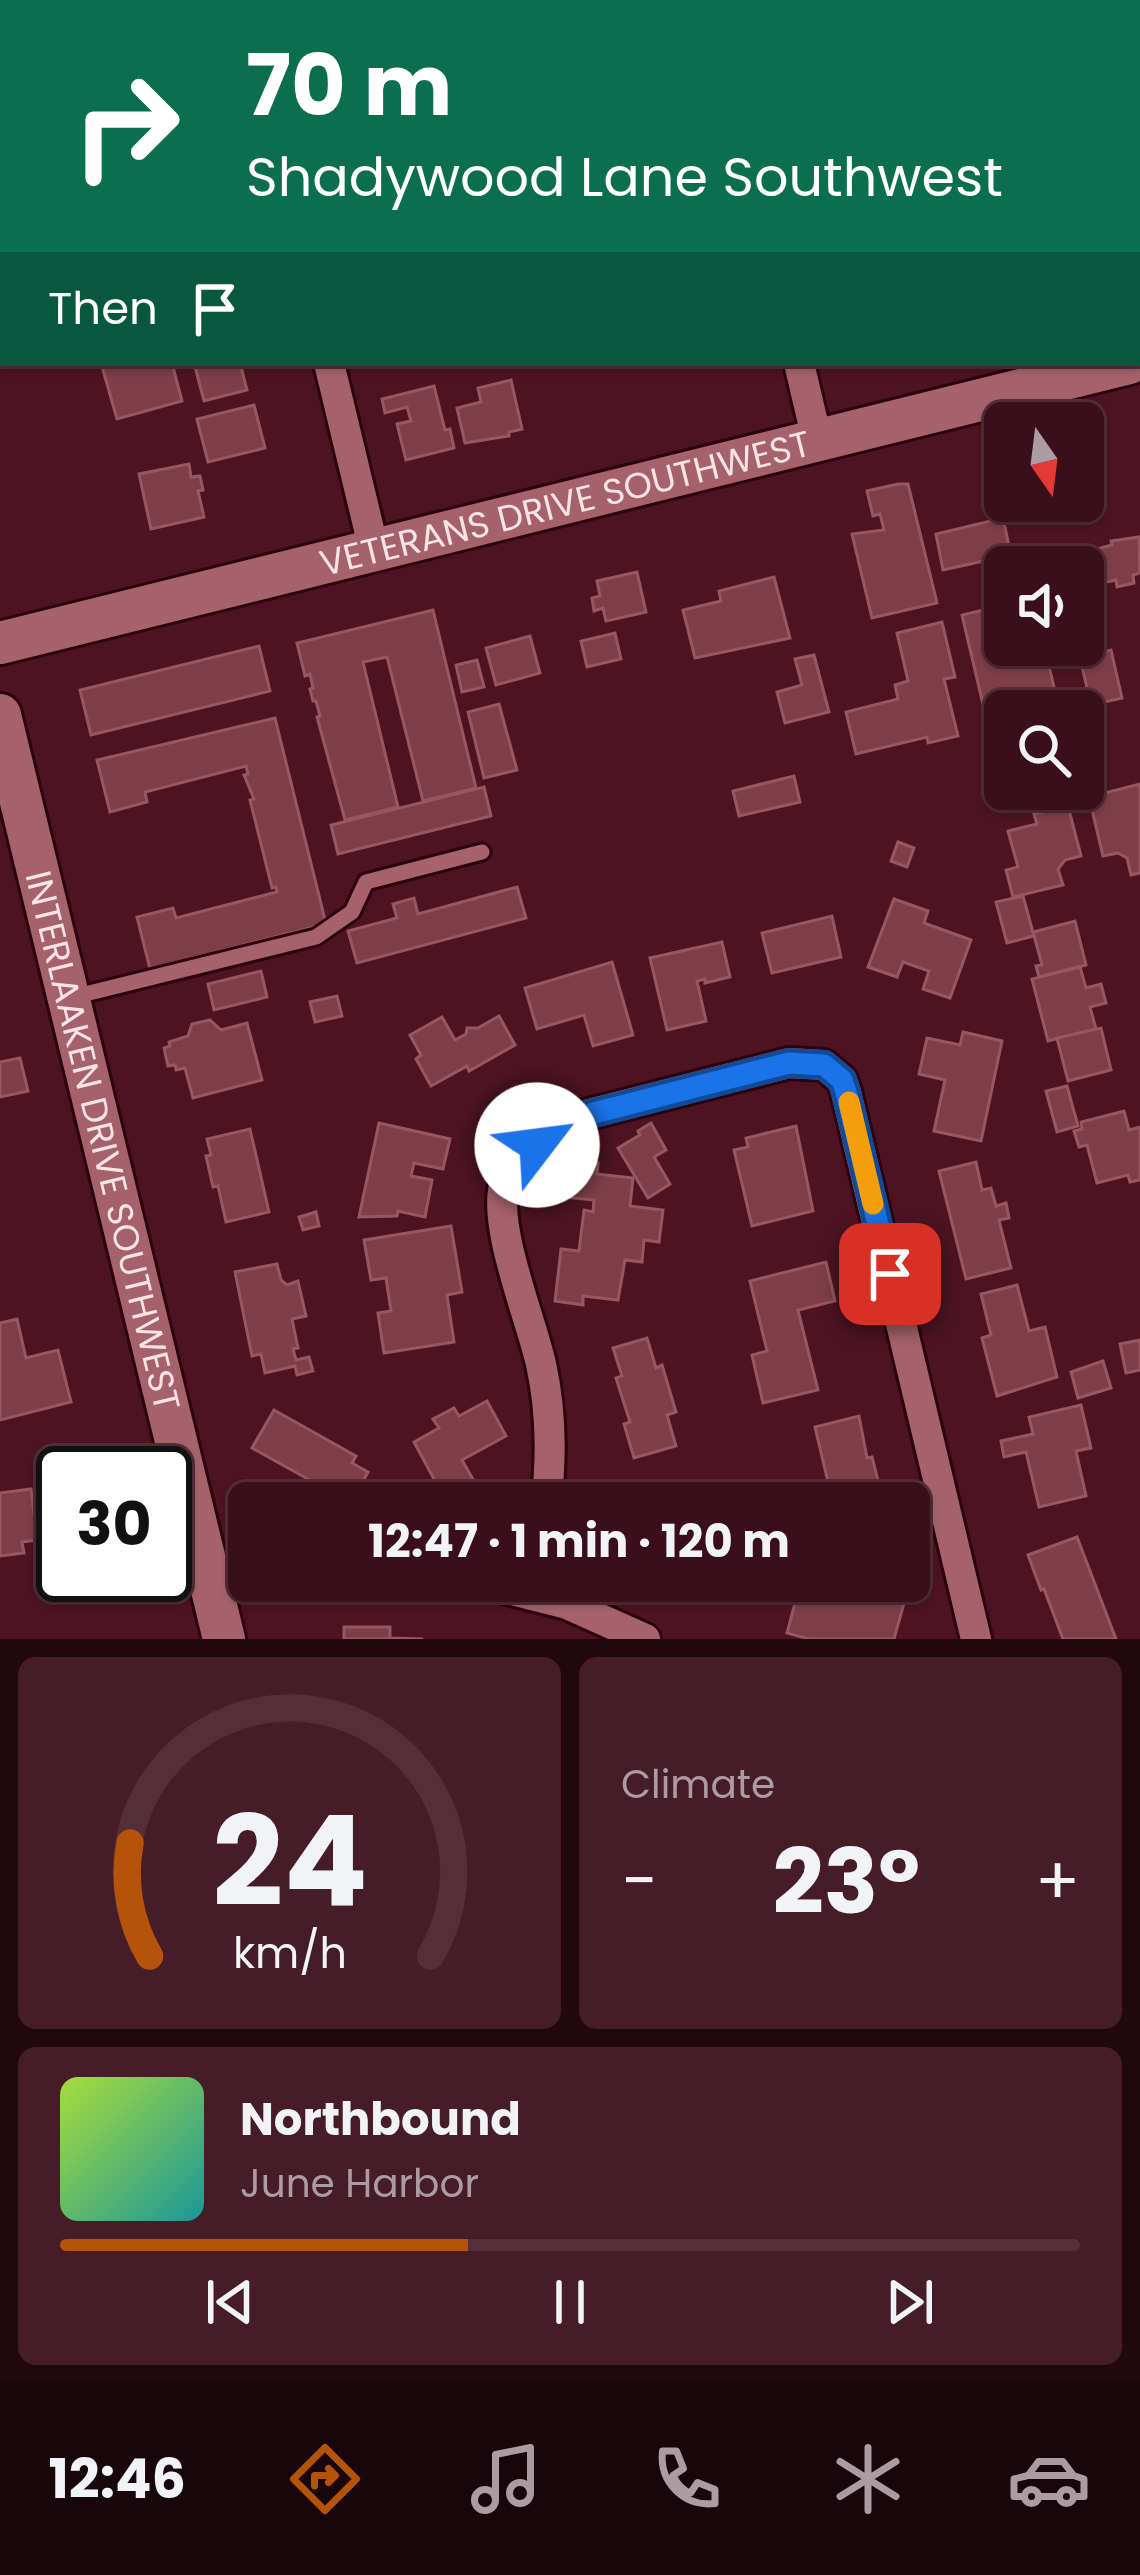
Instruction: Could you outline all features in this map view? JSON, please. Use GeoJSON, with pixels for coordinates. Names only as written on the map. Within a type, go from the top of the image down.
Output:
{"type":"FeatureCollection","features":[{"type":"Feature","properties":{"kind":"street"},"geometry":{"type":"LineString","coordinates":[[330,366],[374,550]]}},
{"type":"Feature","properties":{"kind":"street"},"geometry":{"type":"LineString","coordinates":[[800,366],[817,440]]}},
{"type":"Feature","properties":{"kind":"street","name":"VETERANS DRIVE SOUTHWEST"},"geometry":{"type":"LineString","coordinates":[[0,643],[1115,366]]}},
{"type":"Feature","properties":{"kind":"street","name":"INTERLAAKEN DRIVE SOUTHWEST"},"geometry":{"type":"LineString","coordinates":[[0,715],[224,1639]]}},
{"type":"Feature","properties":{"kind":"street"},"geometry":{"type":"LineString","coordinates":[[547,1482],[550,1440],[542,1367],[503,1227],[503,1185],[514,1165],[560,1124],[590,1114],[789,1063],[824,1065],[842,1080],[846,1092],[976,1639]]}},
{"type":"Feature","properties":{"kind":"street"},"geometry":{"type":"LineString","coordinates":[[206,1571],[228,1571]]}},
{"type":"Feature","properties":{"kind":"street"},"geometry":{"type":"LineString","coordinates":[[560,1602],[645,1639]]}},
{"type":"Feature","properties":{"kind":"lane"},"geometry":{"type":"LineString","coordinates":[[68,998],[316,937],[352,912],[366,882],[482,852]]}},
{"type":"Feature","properties":{"kind":"building"},"geometry":{"type":"Polygon","coordinates":[[[102,366],[173,366],[182,401],[117,419],[102,366]]]}},
{"type":"Feature","properties":{"kind":"building"},"geometry":{"type":"Polygon","coordinates":[[[195,366],[241,366],[247,390],[204,401],[195,366]]]}},
{"type":"Feature","properties":{"kind":"building"},"geometry":{"type":"Polygon","coordinates":[[[511,380],[522,429],[509,436],[465,443],[457,408],[481,402],[478,388],[511,380]]]}},
{"type":"Feature","properties":{"kind":"building"},"geometry":{"type":"Polygon","coordinates":[[[434,386],[454,448],[406,460],[397,424],[411,421],[407,407],[385,413],[382,399],[434,386]]]}},
{"type":"Feature","properties":{"kind":"building"},"geometry":{"type":"Polygon","coordinates":[[[254,405],[265,448],[208,462],[197,419],[254,405]]]}},
{"type":"Feature","properties":{"kind":"building"},"geometry":{"type":"Polygon","coordinates":[[[189,464],[191,477],[200,476],[204,517],[151,529],[139,474],[189,464]]]}},
{"type":"Feature","properties":{"kind":"building"},"geometry":{"type":"Polygon","coordinates":[[[908,484],[937,603],[872,618],[852,534],[884,530],[880,514],[873,516],[867,491],[908,484]]]}},
{"type":"Feature","properties":{"kind":"building"},"geometry":{"type":"Polygon","coordinates":[[[1004,522],[1009,546],[984,546],[984,561],[943,570],[936,534],[1004,522]]]}},
{"type":"Feature","properties":{"kind":"building"},"geometry":{"type":"Polygon","coordinates":[[[1139,537],[1140,573],[1133,575],[1134,583],[1117,587],[1116,580],[1104,583],[1104,547],[1112,545],[1111,541],[1139,537]]]}},
{"type":"Feature","properties":{"kind":"building"},"geometry":{"type":"Polygon","coordinates":[[[637,572],[646,612],[606,621],[603,608],[594,611],[592,598],[600,596],[597,581],[637,572]]]}},
{"type":"Feature","properties":{"kind":"building"},"geometry":{"type":"Polygon","coordinates":[[[774,577],[790,638],[695,658],[683,610],[721,601],[719,591],[774,577]]]}},
{"type":"Feature","properties":{"kind":"building"},"geometry":{"type":"Polygon","coordinates":[[[433,610],[476,788],[423,801],[387,657],[363,662],[398,807],[345,820],[310,674],[305,676],[297,643],[433,610]]]}},
{"type":"Feature","properties":{"kind":"building"},"geometry":{"type":"Polygon","coordinates":[[[984,610],[984,666],[1049,666],[1055,690],[984,690],[984,708],[962,615],[984,610]]]}},
{"type":"Feature","properties":{"kind":"building"},"geometry":{"type":"Polygon","coordinates":[[[942,622],[955,677],[944,679],[958,736],[928,743],[927,737],[856,754],[846,712],[898,699],[895,685],[908,681],[897,633],[942,622]]]}},
{"type":"Feature","properties":{"kind":"building"},"geometry":{"type":"Polygon","coordinates":[[[615,633],[621,659],[587,667],[581,641],[615,633]]]}},
{"type":"Feature","properties":{"kind":"building"},"geometry":{"type":"Polygon","coordinates":[[[530,636],[540,673],[496,685],[486,648],[530,636]]]}},
{"type":"Feature","properties":{"kind":"building"},"geometry":{"type":"Polygon","coordinates":[[[259,646],[270,691],[91,735],[80,690],[259,646]]]}},
{"type":"Feature","properties":{"kind":"building"},"geometry":{"type":"Polygon","coordinates":[[[1111,650],[1122,698],[1104,702],[1104,690],[1087,690],[1082,666],[1104,666],[1104,652],[1111,650]]]}},
{"type":"Feature","properties":{"kind":"building"},"geometry":{"type":"Polygon","coordinates":[[[814,655],[829,712],[785,723],[777,692],[802,685],[795,659],[814,655]]]}},
{"type":"Feature","properties":{"kind":"building"},"geometry":{"type":"Polygon","coordinates":[[[477,660],[484,687],[462,692],[456,665],[477,660]]]}},
{"type":"Feature","properties":{"kind":"building"},"geometry":{"type":"Polygon","coordinates":[[[499,704],[517,770],[484,778],[468,712],[499,704]]]}},
{"type":"Feature","properties":{"kind":"building"},"geometry":{"type":"Polygon","coordinates":[[[275,718],[326,924],[150,969],[137,917],[173,908],[176,918],[277,892],[272,888],[250,800],[254,799],[244,775],[248,774],[246,766],[145,792],[147,802],[110,812],[97,760],[275,718]]]}},
{"type":"Feature","properties":{"kind":"building"},"geometry":{"type":"Polygon","coordinates":[[[794,776],[800,802],[739,816],[733,791],[794,776]]]}},
{"type":"Feature","properties":{"kind":"building"},"geometry":{"type":"Polygon","coordinates":[[[1140,784],[1140,873],[1131,875],[1127,858],[1118,853],[1103,856],[1092,810],[1104,810],[1104,793],[1140,784]]]}},
{"type":"Feature","properties":{"kind":"building"},"geometry":{"type":"Polygon","coordinates":[[[484,787],[491,816],[338,854],[331,825],[484,787]]]}},
{"type":"Feature","properties":{"kind":"building"},"geometry":{"type":"Polygon","coordinates":[[[1069,810],[1081,856],[1065,860],[1058,869],[1063,885],[1013,897],[1006,870],[1018,867],[1008,831],[1037,824],[1034,814],[1069,810]]]}},
{"type":"Feature","properties":{"kind":"building"},"geometry":{"type":"Polygon","coordinates":[[[898,842],[914,848],[907,867],[891,861],[898,842]]]}},
{"type":"Feature","properties":{"kind":"building"},"geometry":{"type":"Polygon","coordinates":[[[517,887],[526,918],[357,963],[348,931],[397,918],[393,904],[414,898],[418,914],[517,887]]]}},
{"type":"Feature","properties":{"kind":"building"},"geometry":{"type":"Polygon","coordinates":[[[1023,896],[1034,936],[1007,943],[996,902],[1023,896]]]}},
{"type":"Feature","properties":{"kind":"building"},"geometry":{"type":"Polygon","coordinates":[[[894,899],[928,911],[924,923],[971,940],[950,998],[923,989],[929,971],[903,962],[897,977],[868,967],[894,899]]]}},
{"type":"Feature","properties":{"kind":"building"},"geometry":{"type":"Polygon","coordinates":[[[832,916],[841,957],[772,973],[762,933],[832,916]]]}},
{"type":"Feature","properties":{"kind":"building"},"geometry":{"type":"Polygon","coordinates":[[[1075,921],[1086,965],[1039,977],[1036,966],[1042,965],[1033,932],[1075,921]]]}},
{"type":"Feature","properties":{"kind":"building"},"geometry":{"type":"Polygon","coordinates":[[[722,942],[730,977],[697,981],[706,1021],[667,1030],[650,958],[722,942]]]}},
{"type":"Feature","properties":{"kind":"building"},"geometry":{"type":"Polygon","coordinates":[[[612,962],[633,1035],[593,1046],[584,1015],[537,1029],[525,988],[612,962]]]}},
{"type":"Feature","properties":{"kind":"building"},"geometry":{"type":"Polygon","coordinates":[[[1080,967],[1086,988],[1101,984],[1106,1003],[1090,1007],[1096,1029],[1048,1041],[1032,979],[1080,967]]]}},
{"type":"Feature","properties":{"kind":"building"},"geometry":{"type":"Polygon","coordinates":[[[261,971],[267,997],[214,1010],[208,984],[261,971]]]}},
{"type":"Feature","properties":{"kind":"building"},"geometry":{"type":"Polygon","coordinates":[[[337,996],[342,1016],[315,1022],[310,1002],[337,996]]]}},
{"type":"Feature","properties":{"kind":"building"},"geometry":{"type":"Polygon","coordinates":[[[499,1016],[515,1045],[431,1086],[410,1035],[442,1017],[455,1040],[467,1028],[478,1028],[499,1016]]]}},
{"type":"Feature","properties":{"kind":"building"},"geometry":{"type":"Polygon","coordinates":[[[210,1020],[221,1030],[247,1023],[262,1080],[193,1098],[185,1068],[168,1066],[164,1048],[188,1036],[192,1024],[210,1020]]]}},
{"type":"Feature","properties":{"kind":"building"},"geometry":{"type":"Polygon","coordinates":[[[1101,1028],[1111,1070],[1068,1081],[1057,1038],[1101,1028]]]}},
{"type":"Feature","properties":{"kind":"building"},"geometry":{"type":"Polygon","coordinates":[[[963,1032],[1002,1041],[981,1141],[934,1131],[945,1080],[919,1074],[927,1038],[960,1045],[963,1032]]]}},
{"type":"Feature","properties":{"kind":"building"},"geometry":{"type":"Polygon","coordinates":[[[20,1058],[28,1091],[0,1097],[0,1062],[20,1058]]]}},
{"type":"Feature","properties":{"kind":"building"},"geometry":{"type":"Polygon","coordinates":[[[1067,1086],[1078,1126],[1057,1132],[1046,1091],[1067,1086]]]}},
{"type":"Feature","properties":{"kind":"building"},"geometry":{"type":"Polygon","coordinates":[[[1124,1111],[1129,1130],[1140,1127],[1140,1180],[1130,1182],[1128,1175],[1097,1183],[1087,1145],[1079,1147],[1074,1131],[1082,1129],[1081,1122],[1124,1111]]]}},
{"type":"Feature","properties":{"kind":"building"},"geometry":{"type":"Polygon","coordinates":[[[379,1123],[450,1139],[443,1169],[414,1163],[411,1176],[432,1180],[425,1217],[398,1211],[397,1216],[359,1217],[379,1123]]]}},
{"type":"Feature","properties":{"kind":"building"},"geometry":{"type":"Polygon","coordinates":[[[651,1123],[666,1150],[654,1157],[670,1184],[648,1198],[618,1148],[651,1123]]]}},
{"type":"Feature","properties":{"kind":"building"},"geometry":{"type":"Polygon","coordinates":[[[796,1126],[813,1211],[752,1226],[734,1150],[748,1147],[746,1138],[796,1126]]]}},
{"type":"Feature","properties":{"kind":"building"},"geometry":{"type":"Polygon","coordinates":[[[250,1129],[269,1212],[226,1222],[218,1186],[213,1187],[207,1139],[250,1129]]]}},
{"type":"Feature","properties":{"kind":"building"},"geometry":{"type":"Polygon","coordinates":[[[579,1161],[598,1163],[597,1174],[633,1178],[630,1206],[663,1210],[659,1242],[644,1240],[642,1262],[625,1260],[618,1300],[583,1296],[583,1305],[555,1301],[561,1249],[579,1251],[584,1210],[593,1212],[594,1200],[564,1197],[567,1177],[578,1178],[579,1161]]]}},
{"type":"Feature","properties":{"kind":"building"},"geometry":{"type":"Polygon","coordinates":[[[976,1162],[982,1190],[991,1188],[996,1206],[1006,1203],[1009,1218],[999,1220],[1011,1268],[966,1279],[939,1171],[976,1162]]]}},
{"type":"Feature","properties":{"kind":"building"},"geometry":{"type":"Polygon","coordinates":[[[316,1212],[319,1226],[303,1230],[299,1217],[316,1212]]]}},
{"type":"Feature","properties":{"kind":"building"},"geometry":{"type":"Polygon","coordinates":[[[451,1226],[462,1292],[447,1295],[454,1342],[384,1353],[378,1313],[391,1311],[386,1278],[371,1280],[364,1240],[451,1226]]]}},
{"type":"Feature","properties":{"kind":"building"},"geometry":{"type":"Polygon","coordinates":[[[826,1262],[835,1301],[798,1310],[818,1390],[763,1403],[752,1355],[767,1351],[750,1281],[826,1262]]]}},
{"type":"Feature","properties":{"kind":"building"},"geometry":{"type":"Polygon","coordinates":[[[277,1264],[287,1285],[298,1281],[306,1316],[292,1319],[298,1348],[293,1349],[296,1360],[309,1357],[313,1371],[297,1375],[295,1366],[265,1373],[261,1354],[252,1356],[235,1272],[277,1264]]]}},
{"type":"Feature","properties":{"kind":"building"},"geometry":{"type":"Polygon","coordinates":[[[1017,1285],[1029,1331],[1045,1327],[1057,1377],[997,1396],[982,1338],[991,1335],[981,1294],[1017,1285]]]}},
{"type":"Feature","properties":{"kind":"building"},"geometry":{"type":"Polygon","coordinates":[[[17,1319],[26,1358],[58,1350],[71,1402],[0,1420],[0,1323],[17,1319]]]}},
{"type":"Feature","properties":{"kind":"building"},"geometry":{"type":"Polygon","coordinates":[[[647,1338],[656,1368],[662,1365],[676,1412],[667,1415],[676,1446],[634,1458],[613,1348],[647,1338]]]}},
{"type":"Feature","properties":{"kind":"building"},"geometry":{"type":"Polygon","coordinates":[[[1140,1340],[1140,1370],[1126,1373],[1120,1344],[1140,1340]]]}},
{"type":"Feature","properties":{"kind":"building"},"geometry":{"type":"Polygon","coordinates":[[[1103,1361],[1111,1388],[1078,1398],[1071,1372],[1103,1361]]]}},
{"type":"Feature","properties":{"kind":"building"},"geometry":{"type":"Polygon","coordinates":[[[487,1401],[506,1436],[462,1460],[474,1482],[436,1482],[414,1442],[439,1428],[433,1419],[454,1408],[459,1416],[487,1401]]]}},
{"type":"Feature","properties":{"kind":"building"},"geometry":{"type":"Polygon","coordinates":[[[1081,1405],[1091,1448],[1076,1451],[1086,1496],[1039,1507],[1026,1452],[1004,1457],[1001,1441],[1033,1434],[1029,1417],[1081,1405]]]}},
{"type":"Feature","properties":{"kind":"building"},"geometry":{"type":"Polygon","coordinates":[[[274,1410],[356,1456],[352,1463],[368,1472],[363,1482],[313,1482],[252,1448],[274,1410]]]}},
{"type":"Feature","properties":{"kind":"building"},"geometry":{"type":"Polygon","coordinates":[[[859,1416],[867,1458],[872,1457],[878,1482],[828,1482],[815,1427],[859,1416]]]}},
{"type":"Feature","properties":{"kind":"building"},"geometry":{"type":"Polygon","coordinates":[[[31,1489],[36,1540],[22,1542],[24,1553],[0,1556],[0,1493],[31,1489]]]}},
{"type":"Feature","properties":{"kind":"building"},"geometry":{"type":"Polygon","coordinates":[[[1077,1537],[1116,1639],[1063,1639],[1041,1590],[1028,1555],[1077,1537]]]}},
{"type":"Feature","properties":{"kind":"building"},"geometry":{"type":"Polygon","coordinates":[[[795,1602],[904,1603],[894,1639],[809,1639],[787,1633],[795,1602]]]}},
{"type":"Feature","properties":{"kind":"building"},"geometry":{"type":"Polygon","coordinates":[[[344,1627],[390,1627],[390,1638],[423,1639],[344,1639],[344,1627]]]}},
{"type":"Feature","properties":{"kind":"slow traffic"},"geometry":{"type":"LineString","coordinates":[[849,1102],[873,1204]]}},
{"type":"Feature","properties":{"kind":"route"},"geometry":{"type":"LineString","coordinates":[[537,1145],[560,1124],[590,1114],[789,1063],[824,1065],[842,1080],[846,1092],[890,1274]]}}]}
